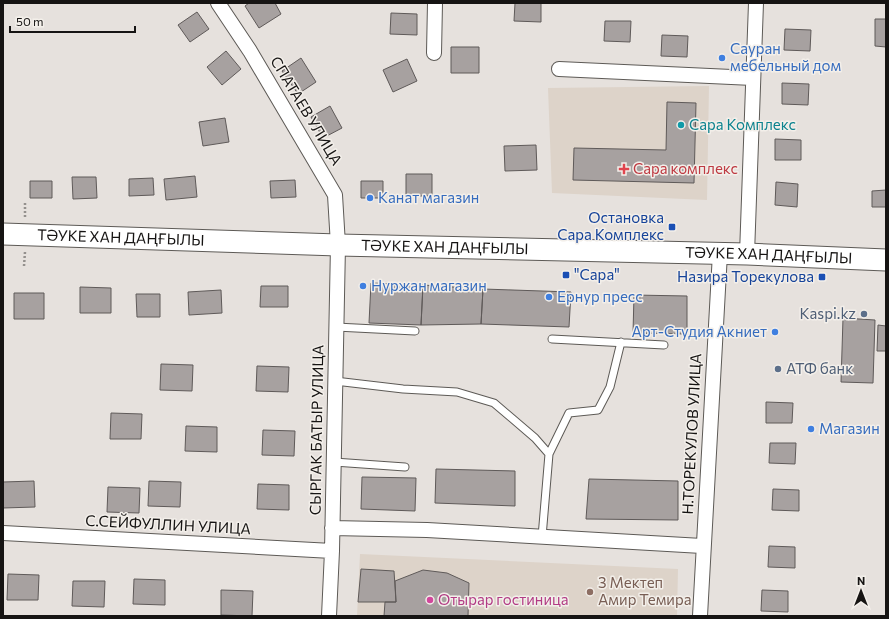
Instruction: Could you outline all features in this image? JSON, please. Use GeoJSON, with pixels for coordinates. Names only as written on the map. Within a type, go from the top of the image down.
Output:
{"type":"FeatureCollection","features":[{"type":"Feature","properties":{"kind":"main road","name":"ТӘУКЕ ХАН ДАҢҒЫЛЫ"},"geometry":{"type":"LineString","coordinates":[[3,234],[338,245],[720,253],[886,260]]}},
{"type":"Feature","properties":{"kind":"street","name":"СПАТАЕВ УЛИЦА"},"geometry":{"type":"LineString","coordinates":[[218,3],[250,51],[335,195],[338,245]]}},
{"type":"Feature","properties":{"kind":"street"},"geometry":{"type":"LineString","coordinates":[[434,53],[435,3]]}},
{"type":"Feature","properties":{"kind":"street"},"geometry":{"type":"LineString","coordinates":[[747,254],[756,3]]}},
{"type":"Feature","properties":{"kind":"street"},"geometry":{"type":"LineString","coordinates":[[559,69],[753,78]]}},
{"type":"Feature","properties":{"kind":"street","name":"СЫРГАК БАТЫР УЛИЦА"},"geometry":{"type":"LineString","coordinates":[[329,616],[332,551],[338,245]]}},
{"type":"Feature","properties":{"kind":"street","name":"Н.ТОРЕКУЛОВ УЛИЦА"},"geometry":{"type":"LineString","coordinates":[[700,616],[702,546],[720,253]]}},
{"type":"Feature","properties":{"kind":"street"},"geometry":{"type":"LineString","coordinates":[[332,528],[427,530],[702,546]]}},
{"type":"Feature","properties":{"kind":"street","name":"С.СЕЙФУЛЛИН УЛИЦА"},"geometry":{"type":"LineString","coordinates":[[3,533],[332,551]]}},
{"type":"Feature","properties":{"kind":"lane"},"geometry":{"type":"LineString","coordinates":[[336,327],[415,331]]}},
{"type":"Feature","properties":{"kind":"lane"},"geometry":{"type":"LineString","coordinates":[[552,339],[664,345]]}},
{"type":"Feature","properties":{"kind":"lane"},"geometry":{"type":"LineString","coordinates":[[542,537],[549,454],[569,414],[598,410],[610,387],[621,342]]}},
{"type":"Feature","properties":{"kind":"lane"},"geometry":{"type":"LineString","coordinates":[[335,381],[403,389],[457,392],[494,403],[535,438],[549,454]]}},
{"type":"Feature","properties":{"kind":"lane"},"geometry":{"type":"LineString","coordinates":[[334,462],[405,467]]}},
{"type":"Feature","properties":{"kind":"shaded area"},"geometry":{"type":"Polygon","coordinates":[[[709,86],[707,200],[552,193],[548,88],[709,86]]]}},
{"type":"Feature","properties":{"kind":"shaded area"},"geometry":{"type":"Polygon","coordinates":[[[360,554],[678,569],[677,616],[357,616],[360,554]]]}},
{"type":"Feature","properties":{"kind":"building"},"geometry":{"type":"Polygon","coordinates":[[[249,3],[275,3],[281,14],[259,28],[245,6],[249,3]]]}},
{"type":"Feature","properties":{"kind":"building"},"geometry":{"type":"Polygon","coordinates":[[[515,3],[541,3],[541,22],[514,21],[515,3]]]}},
{"type":"Feature","properties":{"kind":"building"},"geometry":{"type":"Polygon","coordinates":[[[197,12],[209,29],[190,42],[178,25],[197,12]]]}},
{"type":"Feature","properties":{"kind":"building"},"geometry":{"type":"Polygon","coordinates":[[[391,13],[417,14],[417,35],[390,34],[391,13]]]}},
{"type":"Feature","properties":{"kind":"building"},"geometry":{"type":"Polygon","coordinates":[[[875,19],[886,19],[886,47],[875,46],[875,19]]]}},
{"type":"Feature","properties":{"kind":"building"},"geometry":{"type":"Polygon","coordinates":[[[605,21],[631,21],[630,42],[604,41],[605,21]]]}},
{"type":"Feature","properties":{"kind":"building"},"geometry":{"type":"Polygon","coordinates":[[[785,29],[811,30],[810,51],[784,50],[785,29]]]}},
{"type":"Feature","properties":{"kind":"building"},"geometry":{"type":"Polygon","coordinates":[[[662,35],[688,36],[687,57],[661,56],[662,35]]]}},
{"type":"Feature","properties":{"kind":"building"},"geometry":{"type":"Polygon","coordinates":[[[451,47],[479,47],[479,73],[451,73],[451,47]]]}},
{"type":"Feature","properties":{"kind":"building"},"geometry":{"type":"Polygon","coordinates":[[[226,51],[241,69],[222,85],[207,67],[226,51]]]}},
{"type":"Feature","properties":{"kind":"building"},"geometry":{"type":"Polygon","coordinates":[[[301,58],[316,82],[298,94],[282,71],[301,58]]]}},
{"type":"Feature","properties":{"kind":"building"},"geometry":{"type":"Polygon","coordinates":[[[407,59],[417,81],[393,92],[383,70],[407,59]]]}},
{"type":"Feature","properties":{"kind":"building"},"geometry":{"type":"Polygon","coordinates":[[[782,83],[809,84],[808,105],[782,104],[782,83]]]}},
{"type":"Feature","properties":{"kind":"building","name":"Сара Комплекс"},"geometry":{"type":"Polygon","coordinates":[[[667,102],[696,103],[694,183],[573,180],[574,148],[666,150],[667,102]]]}},
{"type":"Feature","properties":{"kind":"building"},"geometry":{"type":"Polygon","coordinates":[[[330,106],[342,128],[323,138],[311,117],[330,106]]]}},
{"type":"Feature","properties":{"kind":"building"},"geometry":{"type":"Polygon","coordinates":[[[225,118],[229,142],[203,146],[199,122],[225,118]]]}},
{"type":"Feature","properties":{"kind":"building"},"geometry":{"type":"Polygon","coordinates":[[[775,139],[801,140],[801,160],[775,160],[775,139]]]}},
{"type":"Feature","properties":{"kind":"building"},"geometry":{"type":"Polygon","coordinates":[[[536,145],[537,170],[505,171],[504,146],[536,145]]]}},
{"type":"Feature","properties":{"kind":"building"},"geometry":{"type":"Polygon","coordinates":[[[406,174],[432,174],[432,196],[406,196],[406,174]]]}},
{"type":"Feature","properties":{"kind":"building"},"geometry":{"type":"Polygon","coordinates":[[[195,176],[197,197],[166,200],[164,179],[195,176]]]}},
{"type":"Feature","properties":{"kind":"building"},"geometry":{"type":"Polygon","coordinates":[[[72,177],[96,177],[97,198],[73,199],[72,177]]]}},
{"type":"Feature","properties":{"kind":"building"},"geometry":{"type":"Polygon","coordinates":[[[153,178],[154,195],[129,196],[129,179],[153,178]]]}},
{"type":"Feature","properties":{"kind":"building"},"geometry":{"type":"Polygon","coordinates":[[[295,180],[296,197],[271,198],[270,181],[295,180]]]}},
{"type":"Feature","properties":{"kind":"building"},"geometry":{"type":"Polygon","coordinates":[[[30,181],[52,181],[52,198],[30,198],[30,181]]]}},
{"type":"Feature","properties":{"kind":"building"},"geometry":{"type":"Polygon","coordinates":[[[361,181],[383,181],[383,198],[361,198],[361,181]]]}},
{"type":"Feature","properties":{"kind":"building"},"geometry":{"type":"Polygon","coordinates":[[[776,182],[798,184],[797,207],[775,205],[776,182]]]}},
{"type":"Feature","properties":{"kind":"building"},"geometry":{"type":"Polygon","coordinates":[[[886,190],[886,207],[872,207],[872,191],[886,190]]]}},
{"type":"Feature","properties":{"kind":"building"},"geometry":{"type":"Polygon","coordinates":[[[371,283],[423,285],[421,325],[369,323],[371,283]]]}},
{"type":"Feature","properties":{"kind":"building"},"geometry":{"type":"Polygon","coordinates":[[[423,285],[483,289],[481,324],[421,325],[423,285]]]}},
{"type":"Feature","properties":{"kind":"building"},"geometry":{"type":"Polygon","coordinates":[[[261,286],[288,286],[288,307],[260,307],[261,286]]]}},
{"type":"Feature","properties":{"kind":"building"},"geometry":{"type":"Polygon","coordinates":[[[80,287],[111,288],[111,313],[80,313],[80,287]]]}},
{"type":"Feature","properties":{"kind":"building"},"geometry":{"type":"Polygon","coordinates":[[[483,289],[571,292],[569,327],[481,324],[483,289]]]}},
{"type":"Feature","properties":{"kind":"building"},"geometry":{"type":"Polygon","coordinates":[[[221,290],[222,313],[189,315],[188,292],[221,290]]]}},
{"type":"Feature","properties":{"kind":"building"},"geometry":{"type":"Polygon","coordinates":[[[14,293],[44,293],[44,319],[14,319],[14,293]]]}},
{"type":"Feature","properties":{"kind":"building"},"geometry":{"type":"Polygon","coordinates":[[[136,294],[160,294],[160,317],[137,317],[136,294]]]}},
{"type":"Feature","properties":{"kind":"building"},"geometry":{"type":"Polygon","coordinates":[[[634,295],[687,296],[687,334],[633,333],[634,295]]]}},
{"type":"Feature","properties":{"kind":"building"},"geometry":{"type":"Polygon","coordinates":[[[843,318],[875,320],[873,383],[841,382],[843,318]]]}},
{"type":"Feature","properties":{"kind":"building"},"geometry":{"type":"Polygon","coordinates":[[[878,325],[886,326],[886,351],[877,351],[878,325]]]}},
{"type":"Feature","properties":{"kind":"building"},"geometry":{"type":"Polygon","coordinates":[[[161,364],[193,365],[192,391],[160,390],[161,364]]]}},
{"type":"Feature","properties":{"kind":"building"},"geometry":{"type":"Polygon","coordinates":[[[257,366],[289,367],[288,392],[256,391],[257,366]]]}},
{"type":"Feature","properties":{"kind":"building"},"geometry":{"type":"Polygon","coordinates":[[[766,402],[793,403],[792,423],[766,423],[766,402]]]}},
{"type":"Feature","properties":{"kind":"building"},"geometry":{"type":"Polygon","coordinates":[[[111,413],[142,414],[141,439],[110,439],[111,413]]]}},
{"type":"Feature","properties":{"kind":"building"},"geometry":{"type":"Polygon","coordinates":[[[186,426],[217,427],[217,452],[185,451],[186,426]]]}},
{"type":"Feature","properties":{"kind":"building"},"geometry":{"type":"Polygon","coordinates":[[[263,430],[295,431],[294,456],[262,455],[263,430]]]}},
{"type":"Feature","properties":{"kind":"building"},"geometry":{"type":"Polygon","coordinates":[[[770,443],[796,443],[795,464],[769,463],[770,443]]]}},
{"type":"Feature","properties":{"kind":"building"},"geometry":{"type":"Polygon","coordinates":[[[436,469],[515,471],[515,506],[435,503],[436,469]]]}},
{"type":"Feature","properties":{"kind":"building"},"geometry":{"type":"Polygon","coordinates":[[[362,477],[416,478],[415,511],[361,509],[362,477]]]}},
{"type":"Feature","properties":{"kind":"building"},"geometry":{"type":"Polygon","coordinates":[[[589,479],[678,481],[678,520],[586,519],[589,479]]]}},
{"type":"Feature","properties":{"kind":"building"},"geometry":{"type":"Polygon","coordinates":[[[34,481],[35,507],[3,508],[3,482],[34,481]]]}},
{"type":"Feature","properties":{"kind":"building"},"geometry":{"type":"Polygon","coordinates":[[[149,481],[181,482],[180,507],[148,506],[149,481]]]}},
{"type":"Feature","properties":{"kind":"building"},"geometry":{"type":"Polygon","coordinates":[[[258,484],[289,485],[289,510],[257,509],[258,484]]]}},
{"type":"Feature","properties":{"kind":"building"},"geometry":{"type":"Polygon","coordinates":[[[108,487],[140,488],[139,513],[107,512],[108,487]]]}},
{"type":"Feature","properties":{"kind":"building"},"geometry":{"type":"Polygon","coordinates":[[[773,489],[799,490],[799,511],[772,510],[773,489]]]}},
{"type":"Feature","properties":{"kind":"building"},"geometry":{"type":"Polygon","coordinates":[[[769,546],[795,547],[795,568],[768,567],[769,546]]]}},
{"type":"Feature","properties":{"kind":"building"},"geometry":{"type":"Polygon","coordinates":[[[361,569],[394,571],[396,602],[358,602],[361,569]]]}},
{"type":"Feature","properties":{"kind":"building"},"geometry":{"type":"Polygon","coordinates":[[[423,570],[447,573],[469,583],[468,616],[384,616],[385,602],[396,602],[395,581],[423,570]]]}},
{"type":"Feature","properties":{"kind":"building"},"geometry":{"type":"Polygon","coordinates":[[[8,574],[39,575],[38,600],[7,600],[8,574]]]}},
{"type":"Feature","properties":{"kind":"building"},"geometry":{"type":"Polygon","coordinates":[[[134,579],[165,580],[165,605],[133,604],[134,579]]]}},
{"type":"Feature","properties":{"kind":"building"},"geometry":{"type":"Polygon","coordinates":[[[73,581],[105,581],[104,607],[72,606],[73,581]]]}},
{"type":"Feature","properties":{"kind":"building"},"geometry":{"type":"Polygon","coordinates":[[[221,590],[253,591],[252,616],[221,615],[221,590]]]}},
{"type":"Feature","properties":{"kind":"building"},"geometry":{"type":"Polygon","coordinates":[[[762,590],[788,591],[788,612],[761,611],[762,590]]]}},
{"type":"Feature","properties":{"kind":"place","name":"Сауран мебельный дом"},"geometry":{"type":"Point","coordinates":[722,58]}},
{"type":"Feature","properties":{"kind":"place","name":"Сара Комплекс"},"geometry":{"type":"Point","coordinates":[681,125]}},
{"type":"Feature","properties":{"kind":"place","name":"Сара комплекс"},"geometry":{"type":"Point","coordinates":[624,169]}},
{"type":"Feature","properties":{"kind":"place","name":"Канат магазин"},"geometry":{"type":"Point","coordinates":[370,198]}},
{"type":"Feature","properties":{"kind":"place","name":"Остановка Сара Комплекс"},"geometry":{"type":"Point","coordinates":[672,227]}},
{"type":"Feature","properties":{"kind":"place","name":"\"Сара\""},"geometry":{"type":"Point","coordinates":[566,275]}},
{"type":"Feature","properties":{"kind":"place","name":"Назира Торекулова"},"geometry":{"type":"Point","coordinates":[822,277]}},
{"type":"Feature","properties":{"kind":"place","name":"Нуржан магазин"},"geometry":{"type":"Point","coordinates":[363,286]}},
{"type":"Feature","properties":{"kind":"place","name":"Ернур пресс"},"geometry":{"type":"Point","coordinates":[549,297]}},
{"type":"Feature","properties":{"kind":"place","name":"Kaspi.kz"},"geometry":{"type":"Point","coordinates":[864,314]}},
{"type":"Feature","properties":{"kind":"place","name":"Арт-Студия Акниет"},"geometry":{"type":"Point","coordinates":[775,332]}},
{"type":"Feature","properties":{"kind":"place","name":"АТФ банк"},"geometry":{"type":"Point","coordinates":[778,369]}},
{"type":"Feature","properties":{"kind":"place","name":"Магазин"},"geometry":{"type":"Point","coordinates":[811,429]}},
{"type":"Feature","properties":{"kind":"place","name":"3 Мектеп Амир Темира"},"geometry":{"type":"Point","coordinates":[590,592]}},
{"type":"Feature","properties":{"kind":"place","name":"Отырар гостиница"},"geometry":{"type":"Point","coordinates":[430,600]}}]}
